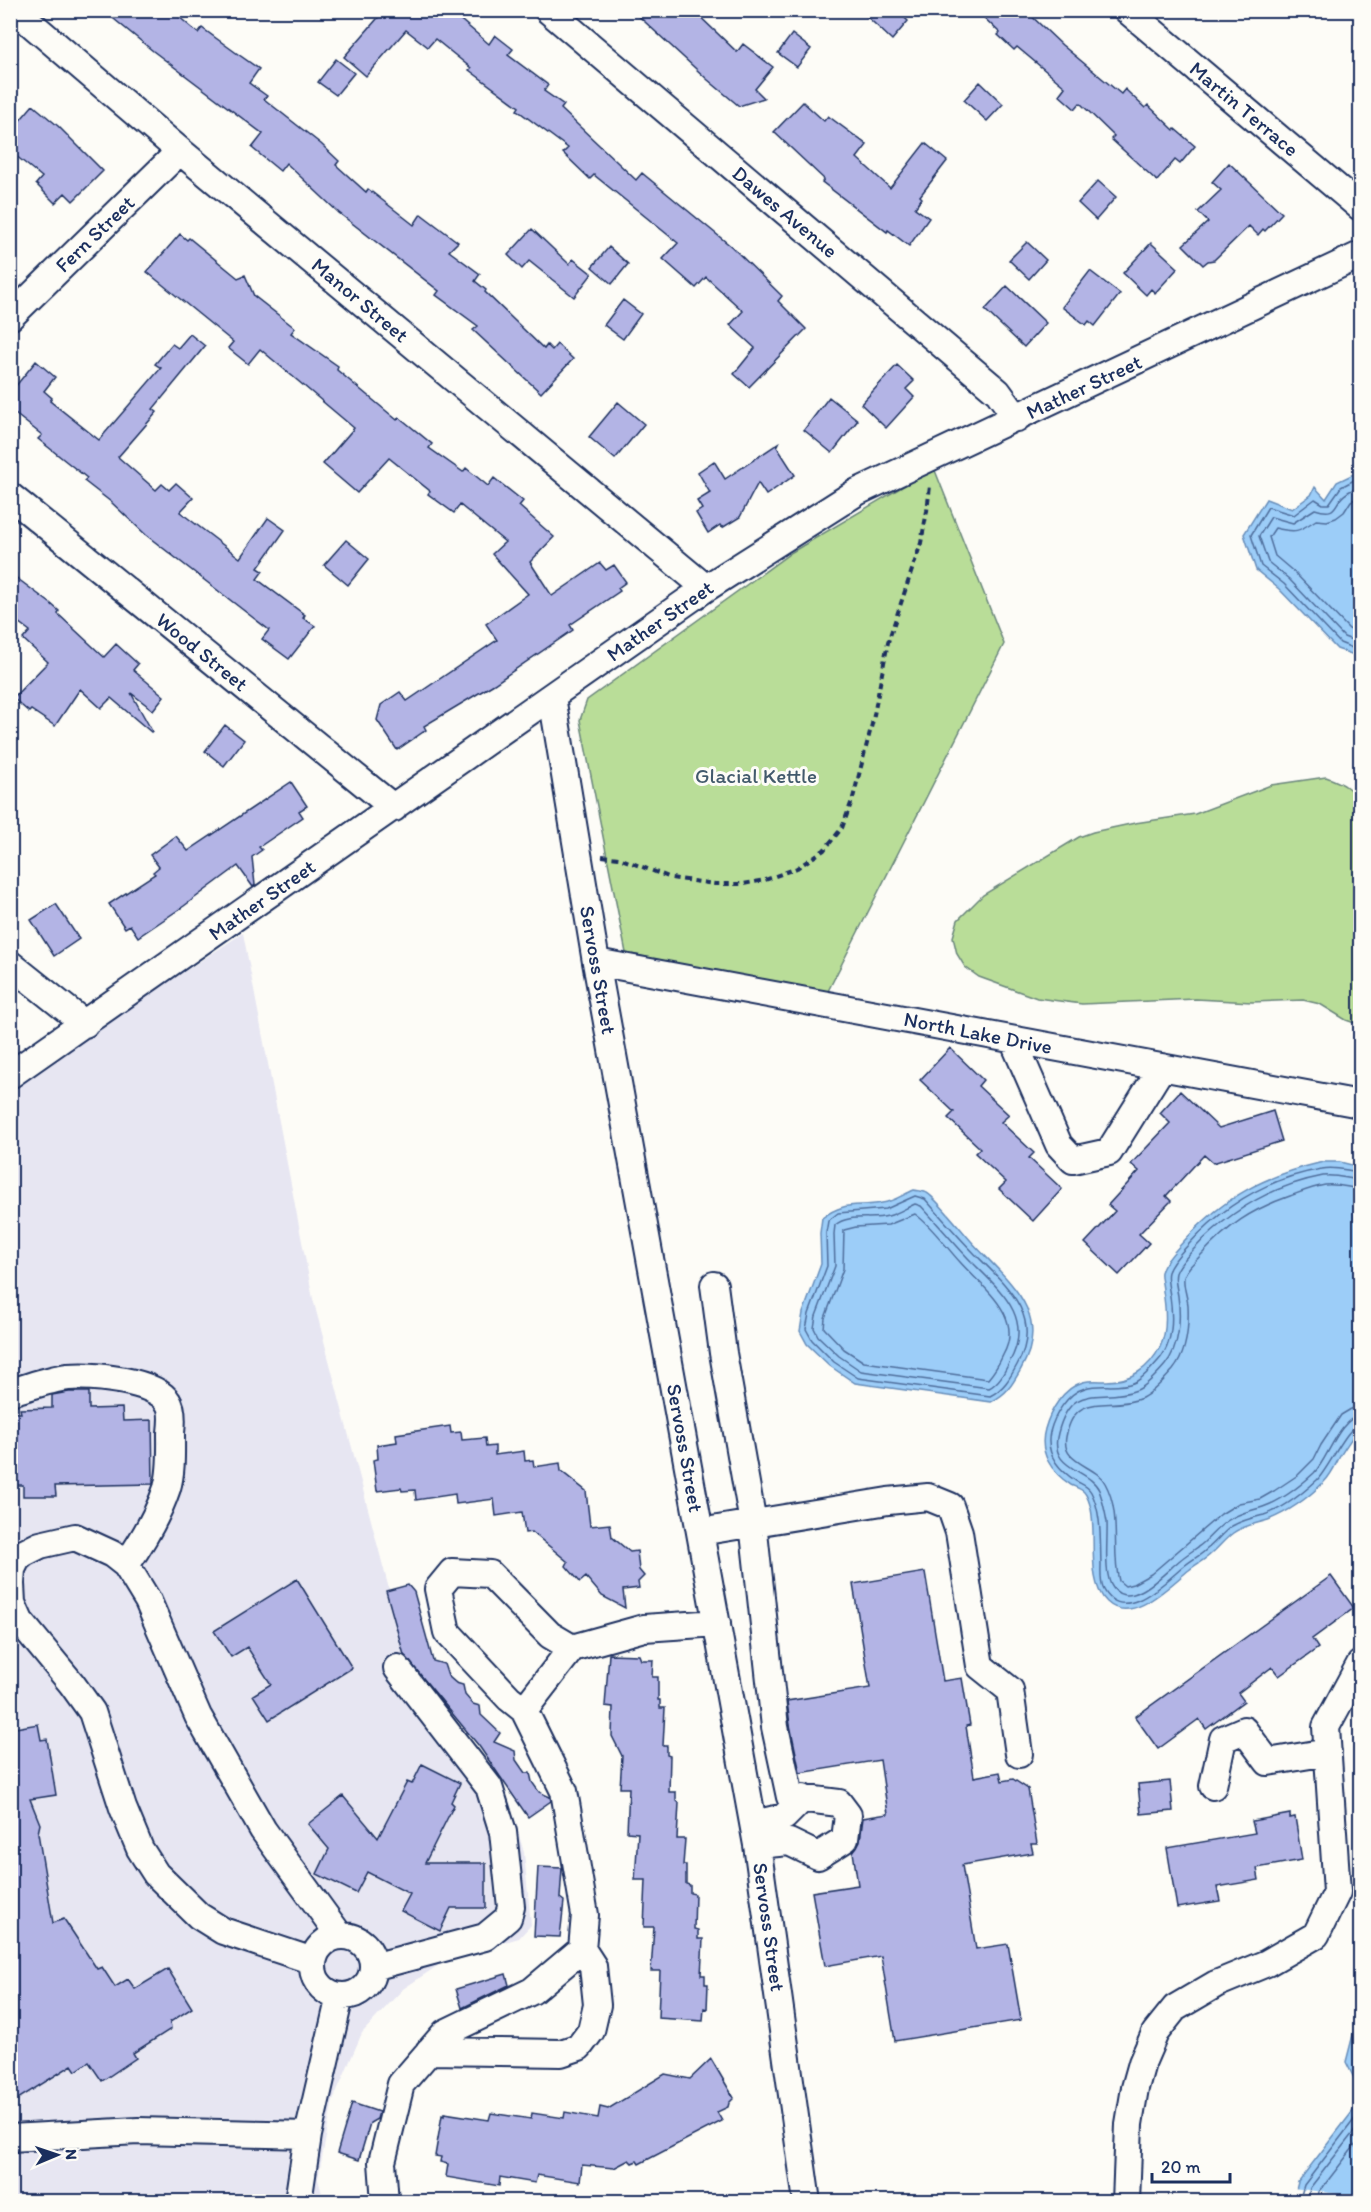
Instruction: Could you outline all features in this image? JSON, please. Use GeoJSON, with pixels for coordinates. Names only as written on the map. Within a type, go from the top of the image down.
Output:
{"type":"FeatureCollection","features":[{"type":"Feature","properties":{"kind":"street","name":"Manor Street"},"geometry":{"type":"LineString","coordinates":[[15,10],[180,151],[706,588]]}},
{"type":"Feature","properties":{"kind":"street","name":"Dawes Avenue"},"geometry":{"type":"LineString","coordinates":[[548,10],[998,392],[1017,418]]}},
{"type":"Feature","properties":{"kind":"street","name":"Martin Terrace"},"geometry":{"type":"LineString","coordinates":[[1127,10],[1360,207]]}},
{"type":"Feature","properties":{"kind":"street","name":"Fern Street"},"geometry":{"type":"LineString","coordinates":[[10,316],[180,151]]}},
{"type":"Feature","properties":{"kind":"street","name":"Mather Street"},"geometry":{"type":"LineString","coordinates":[[10,1075],[706,588],[857,492],[1360,255]]}},
{"type":"Feature","properties":{"kind":"street","name":"Wood Street"},"geometry":{"type":"LineString","coordinates":[[10,496],[394,808]]}},
{"type":"Feature","properties":{"kind":"street","name":"Servoss Street"},"geometry":{"type":"LineString","coordinates":[[552,696],[596,962],[755,1835],[807,2202]]}},
{"type":"Feature","properties":{"kind":"street","name":"North Lake Drive"},"geometry":{"type":"LineString","coordinates":[[596,962],[1360,1104]]}},
{"type":"Feature","properties":{"kind":"street"},"geometry":{"type":"LineString","coordinates":[[10,964],[85,1024]]}},
{"type":"Feature","properties":{"kind":"street"},"geometry":{"type":"LineString","coordinates":[[1012,1040],[1059,1145],[1073,1160],[1109,1152],[1162,1067]]}},
{"type":"Feature","properties":{"kind":"street"},"geometry":{"type":"LineString","coordinates":[[714,1285],[723,1353],[753,1523],[776,1727],[790,1797],[839,1803],[848,1815],[845,1839],[818,1856],[789,1842],[755,1835]]}},
{"type":"Feature","properties":{"kind":"street"},"geometry":{"type":"LineString","coordinates":[[10,1392],[67,1377],[93,1376],[139,1384],[157,1391],[169,1402],[172,1429],[167,1488],[140,1545],[126,1565]]}},
{"type":"Feature","properties":{"kind":"street"},"geometry":{"type":"LineString","coordinates":[[700,1532],[888,1501],[928,1497],[950,1506],[959,1532],[980,1666],[1010,1690],[1019,1754]]}},
{"type":"Feature","properties":{"kind":"street"},"geometry":{"type":"LineString","coordinates":[[313,1961],[223,1931],[199,1917],[156,1874],[140,1850],[123,1808],[92,1712],[72,1684],[20,1622],[12,1603],[12,1569],[17,1559],[24,1553],[40,1545],[75,1537],[112,1554],[126,1565],[148,1601],[198,1716],[262,1830],[340,1936]]}},
{"type":"Feature","properties":{"kind":"street"},"geometry":{"type":"LineString","coordinates":[[429,2051],[561,2053],[579,2047],[591,2031],[597,2005],[592,1966],[582,1948],[585,1915],[564,1791],[524,1710],[509,1698],[447,1632],[438,1589],[452,1572],[490,1574],[550,1635],[572,1648]]}},
{"type":"Feature","properties":{"kind":"street"},"geometry":{"type":"LineString","coordinates":[[524,1710],[572,1648],[644,1628],[717,1623]]}},
{"type":"Feature","properties":{"kind":"street"},"geometry":{"type":"LineString","coordinates":[[1126,2202],[1131,2112],[1142,2063],[1155,2033],[1175,2008],[1216,1984],[1268,1963],[1316,1935],[1337,1892],[1326,1727],[1354,1686],[1360,1664]]}},
{"type":"Feature","properties":{"kind":"street"},"geometry":{"type":"LineString","coordinates":[[373,1967],[485,1937],[508,1918],[512,1907],[503,1832],[489,1787],[398,1668]]}},
{"type":"Feature","properties":{"kind":"street"},"geometry":{"type":"LineString","coordinates":[[1213,1786],[1222,1739],[1244,1730],[1268,1762],[1328,1752]]}},
{"type":"Feature","properties":{"kind":"street"},"geometry":{"type":"LineString","coordinates":[[755,1835],[784,1817],[803,1798]]}},
{"type":"Feature","properties":{"kind":"street"},"geometry":{"type":"LineString","coordinates":[[340,1936],[359,1941],[367,1948],[373,1967],[371,1977],[359,1992],[350,1996],[339,1996],[322,1988],[316,1980],[313,1961],[322,1944],[340,1936]]}},
{"type":"Feature","properties":{"kind":"street"},"geometry":{"type":"LineString","coordinates":[[385,2202],[382,2162],[401,2084],[445,2033],[532,1991],[582,1948]]}},
{"type":"Feature","properties":{"kind":"street"},"geometry":{"type":"LineString","coordinates":[[298,2202],[308,2135],[339,1996]]}},
{"type":"Feature","properties":{"kind":"street"},"geometry":{"type":"LineString","coordinates":[[10,2138],[138,2130],[308,2135]]}},
{"type":"Feature","properties":{"kind":"path"},"geometry":{"type":"LineString","coordinates":[[579,857],[608,855],[671,878],[715,884],[742,884],[765,880],[797,868],[824,850],[842,828],[853,798],[873,720],[888,642],[921,543],[929,492],[928,458]]}},
{"type":"Feature","properties":{"kind":"shaded area"},"geometry":{"type":"Polygon","coordinates":[[[243,933],[313,1299],[405,1650],[428,1705],[488,1771],[515,1820],[524,1853],[531,1925],[519,1938],[449,1958],[403,1989],[362,2033],[333,2100],[318,2179],[324,2201],[11,2202],[11,1086],[243,933]]]}},
{"type":"Feature","properties":{"kind":"green space","name":"Glacial Kettle"},"geometry":{"type":"Polygon","coordinates":[[[934,468],[1004,644],[826,995],[626,953],[580,720],[587,700],[792,552],[934,468]]]}},
{"type":"Feature","properties":{"kind":"green space"},"geometry":{"type":"Polygon","coordinates":[[[1326,777],[1346,787],[1360,804],[1360,1025],[1346,1020],[1320,1004],[1303,1000],[1252,1002],[1196,999],[1082,1004],[1037,998],[979,977],[965,967],[957,954],[953,937],[958,920],[983,895],[1079,837],[1135,823],[1195,814],[1271,785],[1326,777]]]}},
{"type":"Feature","properties":{"kind":"water"},"geometry":{"type":"Polygon","coordinates":[[[1360,471],[1360,657],[1337,649],[1279,589],[1256,570],[1244,534],[1266,499],[1292,509],[1311,495],[1315,487],[1326,499],[1337,482],[1360,471]]]}},
{"type":"Feature","properties":{"kind":"water"},"geometry":{"type":"Polygon","coordinates":[[[1323,1162],[1340,1162],[1360,1167],[1360,1426],[1329,1477],[1305,1499],[1276,1517],[1237,1530],[1150,1601],[1128,1609],[1117,1608],[1107,1602],[1096,1583],[1093,1558],[1093,1520],[1087,1497],[1083,1491],[1058,1475],[1045,1454],[1043,1438],[1050,1415],[1058,1401],[1076,1385],[1089,1381],[1107,1381],[1131,1376],[1156,1355],[1163,1341],[1166,1320],[1161,1272],[1171,1255],[1199,1225],[1230,1200],[1264,1181],[1323,1162]]]}},
{"type":"Feature","properties":{"kind":"water"},"geometry":{"type":"Polygon","coordinates":[[[914,1190],[927,1193],[943,1208],[1011,1284],[1022,1298],[1029,1314],[1032,1330],[1030,1349],[1012,1384],[1001,1396],[991,1402],[855,1383],[830,1366],[807,1344],[800,1331],[803,1313],[821,1264],[822,1218],[838,1209],[894,1200],[914,1190]]]}},
{"type":"Feature","properties":{"kind":"water"},"geometry":{"type":"Polygon","coordinates":[[[1360,2018],[1360,2090],[1346,2062],[1356,2023],[1360,2018]]]}},
{"type":"Feature","properties":{"kind":"water"},"geometry":{"type":"Polygon","coordinates":[[[1360,2102],[1360,2201],[1293,2202],[1298,2182],[1360,2102]]]}},
{"type":"Feature","properties":{"kind":"pier"},"geometry":{"type":"Polygon","coordinates":[[[1293,2188],[1360,2197],[1360,2201],[1290,2202],[1293,2188]]]}},
{"type":"Feature","properties":{"kind":"building"},"geometry":{"type":"Polygon","coordinates":[[[103,10],[171,10],[198,33],[202,28],[259,69],[249,83],[267,96],[264,99],[321,144],[339,161],[336,165],[366,192],[368,189],[414,225],[421,214],[458,242],[449,251],[480,274],[475,281],[486,290],[485,292],[544,349],[547,345],[552,350],[557,344],[573,359],[541,393],[473,330],[478,326],[436,295],[439,291],[339,213],[286,163],[280,171],[252,148],[263,134],[103,10]]]}},
{"type":"Feature","properties":{"kind":"building"},"geometry":{"type":"Polygon","coordinates":[[[381,10],[449,10],[489,44],[495,35],[513,49],[508,55],[548,85],[544,91],[564,105],[561,109],[636,180],[642,173],[732,247],[782,296],[778,301],[806,329],[749,387],[734,374],[755,348],[730,325],[743,311],[706,277],[696,288],[663,259],[678,243],[594,175],[590,179],[563,153],[568,148],[517,110],[519,107],[469,70],[471,68],[435,39],[428,47],[406,30],[366,76],[344,57],[383,12],[381,10]]]}},
{"type":"Feature","properties":{"kind":"building"},"geometry":{"type":"Polygon","coordinates":[[[632,10],[693,10],[737,52],[743,44],[773,67],[755,89],[764,98],[739,106],[632,10]]]}},
{"type":"Feature","properties":{"kind":"building"},"geometry":{"type":"Polygon","coordinates":[[[860,10],[897,10],[908,21],[892,40],[860,10]]]}},
{"type":"Feature","properties":{"kind":"building"},"geometry":{"type":"Polygon","coordinates":[[[976,10],[1025,10],[1062,45],[1121,94],[1125,89],[1145,108],[1148,105],[1195,146],[1180,164],[1175,160],[1157,181],[1111,139],[1114,136],[1080,103],[1075,109],[1059,95],[1065,87],[1017,47],[1014,50],[976,10]]]}},
{"type":"Feature","properties":{"kind":"building"},"geometry":{"type":"Polygon","coordinates":[[[792,34],[811,49],[797,67],[778,53],[792,34]]]}},
{"type":"Feature","properties":{"kind":"building"},"geometry":{"type":"Polygon","coordinates":[[[336,59],[354,73],[336,95],[318,82],[336,59]]]}},
{"type":"Feature","properties":{"kind":"building"},"geometry":{"type":"Polygon","coordinates":[[[980,82],[1003,104],[987,121],[964,100],[980,82]]]}},
{"type":"Feature","properties":{"kind":"building"},"geometry":{"type":"Polygon","coordinates":[[[803,102],[824,121],[828,116],[867,145],[857,158],[890,188],[925,143],[947,161],[920,196],[922,198],[915,208],[929,218],[909,246],[822,182],[824,179],[774,132],[803,102]]]}},
{"type":"Feature","properties":{"kind":"building"},"geometry":{"type":"Polygon","coordinates":[[[33,105],[58,126],[103,171],[73,201],[65,193],[55,203],[36,184],[42,177],[10,151],[10,132],[33,105]]]}},
{"type":"Feature","properties":{"kind":"building"},"geometry":{"type":"Polygon","coordinates":[[[1229,163],[1282,213],[1258,235],[1249,226],[1214,260],[1203,265],[1183,245],[1208,222],[1198,212],[1221,190],[1212,182],[1229,163]]]}},
{"type":"Feature","properties":{"kind":"building"},"geometry":{"type":"Polygon","coordinates":[[[1098,181],[1116,197],[1096,220],[1078,203],[1098,181]]]}},
{"type":"Feature","properties":{"kind":"building"},"geometry":{"type":"Polygon","coordinates":[[[532,229],[569,264],[573,259],[592,274],[574,297],[529,261],[522,269],[508,255],[532,229]]]}},
{"type":"Feature","properties":{"kind":"building"},"geometry":{"type":"Polygon","coordinates":[[[180,234],[187,240],[189,238],[238,278],[245,275],[254,296],[295,328],[291,333],[338,366],[337,370],[397,420],[399,417],[432,444],[429,448],[463,472],[466,468],[488,486],[494,478],[523,501],[519,506],[554,537],[530,562],[552,596],[600,563],[606,570],[614,565],[626,582],[618,588],[620,591],[570,625],[573,630],[494,684],[424,726],[426,730],[397,750],[377,720],[381,705],[400,692],[407,701],[497,640],[486,624],[528,594],[492,554],[505,542],[460,505],[454,513],[428,494],[430,491],[389,458],[357,493],[323,464],[354,428],[260,349],[248,364],[228,348],[233,342],[147,272],[180,234]]]}},
{"type":"Feature","properties":{"kind":"building"},"geometry":{"type":"Polygon","coordinates":[[[1027,242],[1046,260],[1029,279],[1009,260],[1027,242]]]}},
{"type":"Feature","properties":{"kind":"building"},"geometry":{"type":"Polygon","coordinates":[[[1151,243],[1178,268],[1155,293],[1151,289],[1146,295],[1123,273],[1151,243]]]}},
{"type":"Feature","properties":{"kind":"building"},"geometry":{"type":"Polygon","coordinates":[[[609,247],[628,264],[612,284],[592,267],[609,247]]]}},
{"type":"Feature","properties":{"kind":"building"},"geometry":{"type":"Polygon","coordinates":[[[1090,271],[1120,294],[1095,326],[1089,321],[1086,325],[1062,307],[1090,271]]]}},
{"type":"Feature","properties":{"kind":"building"},"geometry":{"type":"Polygon","coordinates":[[[1007,286],[1046,323],[1024,347],[985,310],[1007,286]]]}},
{"type":"Feature","properties":{"kind":"building"},"geometry":{"type":"Polygon","coordinates":[[[623,300],[641,314],[623,339],[604,325],[623,300]]]}},
{"type":"Feature","properties":{"kind":"building"},"geometry":{"type":"Polygon","coordinates":[[[190,334],[205,346],[153,409],[157,412],[118,457],[156,490],[162,484],[169,490],[176,483],[193,498],[180,512],[240,558],[268,518],[285,530],[258,568],[263,571],[257,579],[305,615],[303,618],[315,626],[289,659],[262,639],[269,630],[146,535],[111,502],[84,481],[87,478],[38,439],[42,435],[10,410],[10,393],[36,361],[55,377],[44,391],[52,398],[50,401],[99,440],[161,368],[155,364],[172,344],[178,348],[190,334]]]}},
{"type":"Feature","properties":{"kind":"building"},"geometry":{"type":"Polygon","coordinates":[[[897,365],[914,381],[906,389],[914,397],[886,428],[861,404],[897,365]]]}},
{"type":"Feature","properties":{"kind":"building"},"geometry":{"type":"Polygon","coordinates":[[[829,397],[858,420],[832,453],[804,430],[829,397]]]}},
{"type":"Feature","properties":{"kind":"building"},"geometry":{"type":"Polygon","coordinates":[[[618,402],[644,424],[615,459],[589,437],[618,402]]]}},
{"type":"Feature","properties":{"kind":"building"},"geometry":{"type":"Polygon","coordinates":[[[779,443],[777,447],[795,475],[766,495],[758,483],[740,517],[708,533],[696,513],[702,509],[697,501],[710,493],[698,472],[714,461],[725,479],[779,443]]]}},
{"type":"Feature","properties":{"kind":"building"},"geometry":{"type":"Polygon","coordinates":[[[346,540],[369,559],[348,585],[324,565],[346,540]]]}},
{"type":"Feature","properties":{"kind":"building"},"geometry":{"type":"Polygon","coordinates":[[[10,573],[59,611],[58,614],[104,657],[116,644],[138,664],[133,670],[164,696],[153,710],[131,693],[151,732],[111,698],[101,708],[80,689],[55,726],[31,710],[29,712],[13,698],[48,662],[23,639],[30,631],[10,616],[10,573]]]}},
{"type":"Feature","properties":{"kind":"building"},"geometry":{"type":"Polygon","coordinates":[[[225,725],[244,740],[224,766],[205,751],[225,725]]]}},
{"type":"Feature","properties":{"kind":"building"},"geometry":{"type":"Polygon","coordinates":[[[291,782],[307,806],[299,811],[303,817],[259,847],[262,850],[252,857],[255,885],[253,887],[238,866],[138,937],[130,925],[125,928],[109,904],[155,874],[153,872],[159,867],[150,855],[176,836],[188,851],[291,782]]]}},
{"type":"Feature","properties":{"kind":"building"},"geometry":{"type":"Polygon","coordinates":[[[56,904],[79,939],[54,956],[31,920],[56,904]]]}},
{"type":"Feature","properties":{"kind":"building"},"geometry":{"type":"Polygon","coordinates":[[[950,1048],[983,1080],[978,1086],[1009,1115],[1001,1122],[1034,1153],[1029,1158],[1062,1189],[1033,1221],[999,1189],[1006,1182],[975,1153],[980,1148],[948,1118],[954,1112],[920,1080],[950,1048]]]}},
{"type":"Feature","properties":{"kind":"building"},"geometry":{"type":"Polygon","coordinates":[[[1180,1091],[1219,1128],[1273,1111],[1282,1141],[1213,1163],[1204,1155],[1166,1196],[1171,1201],[1139,1234],[1149,1243],[1119,1275],[1085,1243],[1115,1211],[1108,1205],[1139,1171],[1131,1164],[1170,1123],[1160,1113],[1180,1091]]]}},
{"type":"Feature","properties":{"kind":"building"},"geometry":{"type":"Polygon","coordinates":[[[89,1392],[89,1409],[122,1408],[123,1421],[152,1420],[153,1484],[55,1486],[56,1496],[23,1496],[23,1485],[10,1485],[10,1413],[21,1413],[20,1409],[52,1408],[52,1395],[89,1392]]]}},
{"type":"Feature","properties":{"kind":"building"},"geometry":{"type":"Polygon","coordinates":[[[450,1426],[451,1433],[461,1432],[462,1440],[485,1438],[486,1447],[495,1446],[495,1455],[524,1451],[525,1461],[533,1460],[534,1467],[560,1463],[561,1471],[586,1491],[590,1526],[610,1524],[612,1537],[630,1552],[637,1551],[639,1570],[644,1576],[638,1582],[639,1588],[623,1590],[625,1608],[602,1596],[586,1577],[580,1582],[566,1566],[568,1562],[532,1532],[525,1533],[522,1512],[496,1516],[494,1499],[456,1504],[455,1494],[416,1500],[415,1490],[402,1491],[401,1488],[377,1491],[373,1460],[378,1459],[377,1445],[397,1442],[396,1434],[450,1426]]]}},
{"type":"Feature","properties":{"kind":"building"},"geometry":{"type":"Polygon","coordinates":[[[925,1572],[943,1681],[962,1678],[970,1725],[966,1726],[974,1777],[1000,1772],[1002,1781],[1013,1779],[1028,1789],[1037,1844],[1031,1844],[1033,1853],[962,1865],[976,1949],[1008,1944],[1021,2020],[895,2041],[881,1956],[825,1966],[812,1892],[858,1885],[853,1852],[860,1841],[863,1818],[888,1814],[880,1760],[800,1773],[787,1701],[870,1688],[853,1584],[925,1572]]]}},
{"type":"Feature","properties":{"kind":"building"},"geometry":{"type":"Polygon","coordinates":[[[1331,1576],[1354,1608],[1312,1639],[1318,1648],[1279,1676],[1272,1667],[1238,1693],[1244,1701],[1206,1729],[1199,1719],[1158,1749],[1135,1717],[1331,1576]]]}},
{"type":"Feature","properties":{"kind":"building"},"geometry":{"type":"Polygon","coordinates":[[[297,1579],[352,1668],[269,1720],[253,1695],[271,1684],[247,1647],[231,1657],[214,1631],[297,1579]]]}},
{"type":"Feature","properties":{"kind":"building"},"geometry":{"type":"Polygon","coordinates":[[[408,1585],[414,1592],[433,1661],[444,1664],[448,1676],[456,1683],[463,1685],[465,1695],[473,1704],[480,1706],[481,1715],[500,1733],[494,1742],[515,1751],[516,1760],[525,1773],[530,1773],[532,1782],[539,1792],[550,1797],[551,1801],[528,1817],[479,1746],[404,1655],[386,1591],[408,1585]]]}},
{"type":"Feature","properties":{"kind":"building"},"geometry":{"type":"Polygon","coordinates":[[[609,1654],[639,1655],[641,1660],[653,1660],[652,1677],[658,1677],[658,1700],[660,1700],[660,1708],[665,1708],[663,1746],[667,1746],[667,1755],[670,1756],[669,1792],[676,1792],[676,1800],[679,1803],[677,1839],[685,1839],[683,1865],[686,1865],[686,1884],[690,1885],[690,1893],[695,1894],[694,1929],[698,1930],[698,1939],[703,1939],[701,1975],[705,1975],[705,1984],[708,1984],[707,2009],[704,2008],[703,2021],[658,2018],[660,1971],[651,1971],[654,1927],[644,1927],[646,1880],[635,1880],[638,1833],[627,1832],[629,1788],[620,1788],[622,1756],[612,1736],[613,1707],[605,1706],[609,1654]]]}},
{"type":"Feature","properties":{"kind":"building"},"geometry":{"type":"Polygon","coordinates":[[[38,1724],[41,1740],[47,1739],[56,1795],[30,1799],[40,1824],[38,1833],[53,1923],[64,1919],[97,1969],[102,1967],[115,1987],[128,1979],[135,1989],[168,1969],[192,2008],[170,2022],[171,2029],[133,2053],[136,2058],[102,2081],[89,2062],[76,2071],[72,2065],[10,2104],[10,1729],[38,1724]]]}},
{"type":"Feature","properties":{"kind":"building"},"geometry":{"type":"Polygon","coordinates":[[[422,1764],[460,1783],[451,1802],[454,1805],[425,1863],[486,1863],[486,1908],[451,1908],[440,1931],[401,1911],[410,1894],[367,1872],[356,1893],[317,1874],[329,1849],[308,1824],[343,1796],[378,1838],[407,1782],[412,1784],[422,1764]]]}},
{"type":"Feature","properties":{"kind":"building"},"geometry":{"type":"Polygon","coordinates":[[[1170,1781],[1173,1811],[1141,1814],[1138,1784],[1170,1781]]]}},
{"type":"Feature","properties":{"kind":"building"},"geometry":{"type":"Polygon","coordinates":[[[1290,1814],[1290,1818],[1295,1817],[1302,1860],[1257,1868],[1259,1880],[1217,1887],[1220,1901],[1177,1908],[1167,1848],[1255,1833],[1252,1821],[1290,1814]]]}},
{"type":"Feature","properties":{"kind":"building"},"geometry":{"type":"Polygon","coordinates":[[[538,1867],[562,1868],[560,1898],[564,1901],[560,1937],[534,1936],[538,1867]]]}},
{"type":"Feature","properties":{"kind":"building"},"geometry":{"type":"Polygon","coordinates":[[[506,1974],[509,1985],[462,2008],[456,1989],[506,1974]]]}},
{"type":"Feature","properties":{"kind":"building"},"geometry":{"type":"Polygon","coordinates":[[[711,2059],[734,2098],[728,2107],[717,2112],[722,2121],[639,2164],[637,2161],[632,2163],[629,2160],[614,2168],[582,2165],[580,2182],[537,2175],[535,2183],[500,2177],[499,2186],[446,2177],[448,2164],[440,2162],[441,2157],[435,2156],[444,2113],[489,2120],[491,2113],[531,2119],[532,2113],[564,2118],[565,2112],[598,2118],[600,2107],[608,2109],[665,2074],[690,2079],[711,2059]]]}},
{"type":"Feature","properties":{"kind":"building"},"geometry":{"type":"Polygon","coordinates":[[[352,2103],[379,2112],[377,2119],[370,2123],[359,2160],[337,2153],[352,2103]]]}}]}
